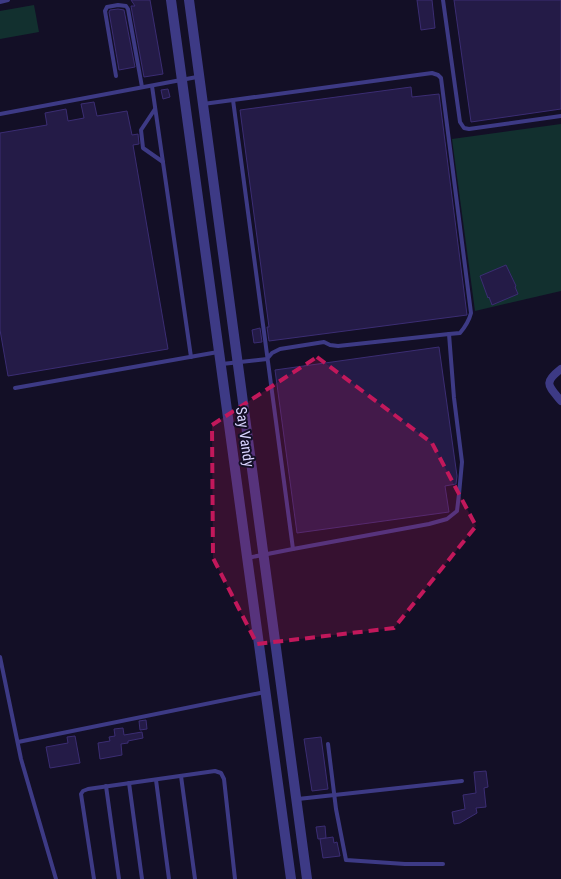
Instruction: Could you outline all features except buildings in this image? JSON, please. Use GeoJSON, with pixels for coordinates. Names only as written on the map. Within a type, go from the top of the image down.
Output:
{"type":"FeatureCollection","features":[{"type":"Feature","properties":{"kind":"street","name":"Say Vandy"},"geometry":{"type":"LineString","coordinates":[[171,0],[291,879]]}},
{"type":"Feature","properties":{"kind":"street","name":"Say Vandy"},"geometry":{"type":"LineString","coordinates":[[189,0],[307,879]]}},
{"type":"Feature","properties":{"kind":"street"},"geometry":{"type":"LineString","coordinates":[[561,369],[549,381],[549,386],[561,401]]}},
{"type":"Feature","properties":{"kind":"lane"},"geometry":{"type":"LineString","coordinates":[[0,2],[8,0]]}},
{"type":"Feature","properties":{"kind":"lane"},"geometry":{"type":"LineString","coordinates":[[443,0],[460,122],[464,128],[469,129],[561,116]]}},
{"type":"Feature","properties":{"kind":"lane"},"geometry":{"type":"LineString","coordinates":[[116,76],[105,11],[107,8],[122,5],[128,9],[142,87]]}},
{"type":"Feature","properties":{"kind":"lane"},"geometry":{"type":"LineString","coordinates":[[203,104],[432,73],[441,78],[471,313],[466,326],[460,333],[338,346],[324,342],[280,349],[272,353],[268,359]]}},
{"type":"Feature","properties":{"kind":"lane"},"geometry":{"type":"LineString","coordinates":[[0,114],[200,77]]}},
{"type":"Feature","properties":{"kind":"lane"},"geometry":{"type":"LineString","coordinates":[[152,86],[190,357]]}},
{"type":"Feature","properties":{"kind":"lane"},"geometry":{"type":"LineString","coordinates":[[233,100],[293,549]]}},
{"type":"Feature","properties":{"kind":"lane"},"geometry":{"type":"LineString","coordinates":[[155,108],[141,130],[143,148],[163,162]]}},
{"type":"Feature","properties":{"kind":"lane"},"geometry":{"type":"LineString","coordinates":[[247,558],[429,524],[447,519],[457,511],[462,462],[448,334]]}},
{"type":"Feature","properties":{"kind":"lane"},"geometry":{"type":"LineString","coordinates":[[15,388],[218,352]]}},
{"type":"Feature","properties":{"kind":"lane"},"geometry":{"type":"LineString","coordinates":[[220,364],[268,359]]}},
{"type":"Feature","properties":{"kind":"lane"},"geometry":{"type":"LineString","coordinates":[[0,657],[31,795],[56,879]]}},
{"type":"Feature","properties":{"kind":"lane"},"geometry":{"type":"LineString","coordinates":[[18,742],[265,692]]}},
{"type":"Feature","properties":{"kind":"lane"},"geometry":{"type":"LineString","coordinates":[[328,744],[336,809],[346,860],[405,864],[443,864]]}},
{"type":"Feature","properties":{"kind":"lane"},"geometry":{"type":"LineString","coordinates":[[94,879],[82,791],[215,771],[221,773],[224,779],[235,879]]}},
{"type":"Feature","properties":{"kind":"lane"},"geometry":{"type":"LineString","coordinates":[[181,776],[195,879]]}},
{"type":"Feature","properties":{"kind":"lane"},"geometry":{"type":"LineString","coordinates":[[156,780],[169,879]]}},
{"type":"Feature","properties":{"kind":"lane"},"geometry":{"type":"LineString","coordinates":[[296,799],[462,781]]}},
{"type":"Feature","properties":{"kind":"lane"},"geometry":{"type":"LineString","coordinates":[[129,783],[142,879]]}},
{"type":"Feature","properties":{"kind":"lane"},"geometry":{"type":"LineString","coordinates":[[106,786],[119,879]]}},
{"type":"Feature","properties":{"kind":"highlighted area"},"geometry":{"type":"Polygon","coordinates":[[[317,357],[432,443],[476,526],[394,628],[257,644],[213,558],[212,425],[317,357]]]}},
{"type":"Feature","properties":{"kind":"green space"},"geometry":{"type":"Polygon","coordinates":[[[34,5],[39,32],[0,39],[0,11],[34,5]]]}},
{"type":"Feature","properties":{"kind":"green space"},"geometry":{"type":"Polygon","coordinates":[[[561,124],[561,291],[475,311],[452,139],[561,124]]]}}]}
